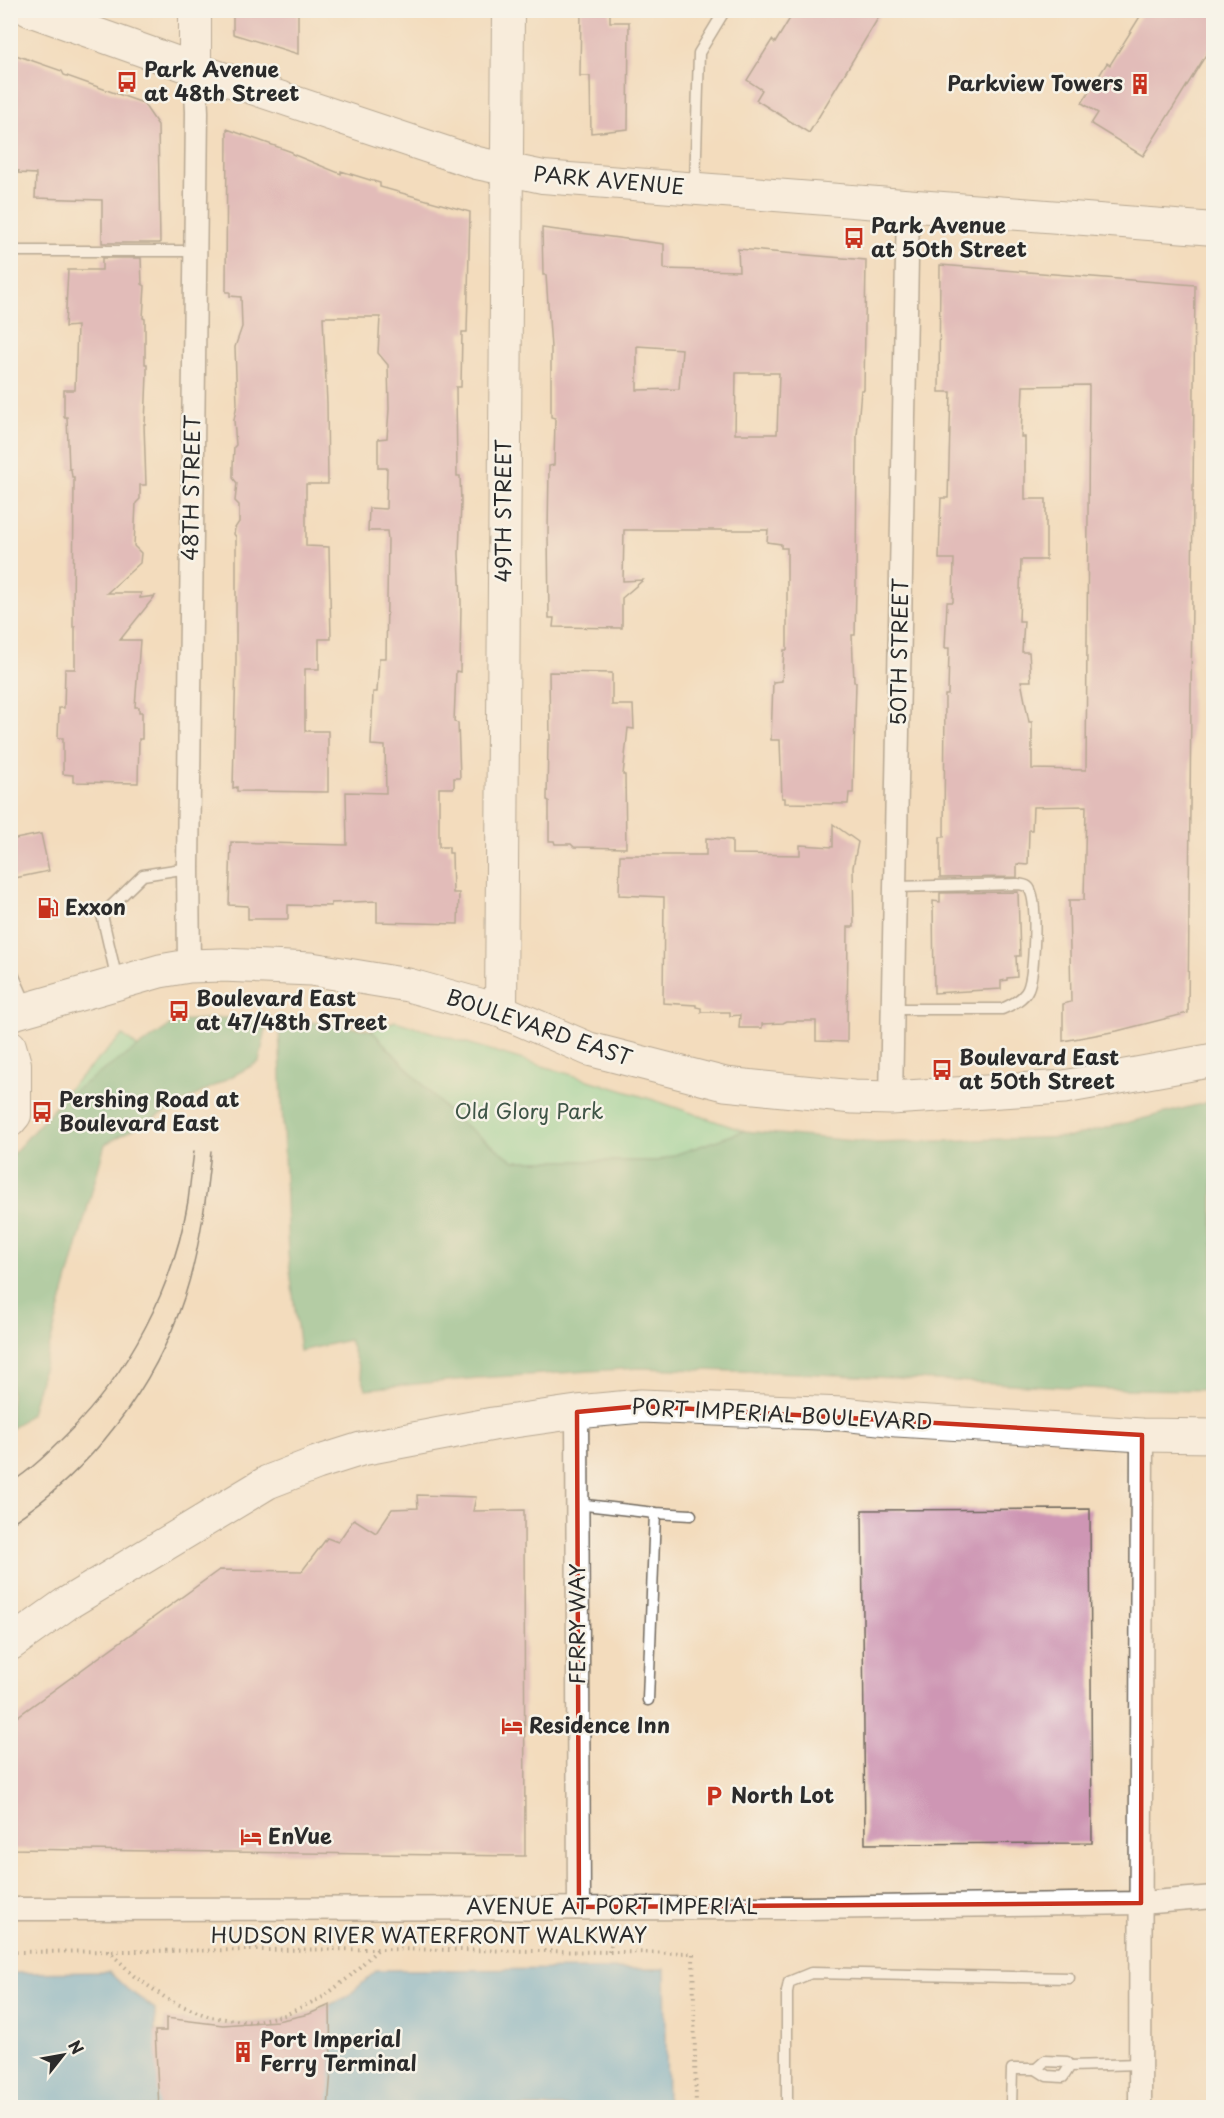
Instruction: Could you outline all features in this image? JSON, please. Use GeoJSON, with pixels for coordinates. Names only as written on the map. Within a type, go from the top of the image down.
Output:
{"type":"FeatureCollection","features":[{"type":"Feature","properties":{"kind":"main road","name":"PARK AVENUE"},"geometry":{"type":"LineString","coordinates":[[29,10],[195,69],[477,163],[543,177],[1214,229]]}},
{"type":"Feature","properties":{"kind":"main road","name":"48TH STREET"},"geometry":{"type":"LineString","coordinates":[[195,10],[195,69]]}},
{"type":"Feature","properties":{"kind":"main road","name":"49TH STREET"},"geometry":{"type":"LineString","coordinates":[[501,1011],[508,10]]}},
{"type":"Feature","properties":{"kind":"main road","name":"BOULEVARD EAST"},"geometry":{"type":"LineString","coordinates":[[19,1011],[160,971],[212,964],[311,969],[408,985],[501,1011],[523,1023],[589,1049],[725,1084],[853,1097],[891,1098],[1064,1087],[1214,1060]]}},
{"type":"Feature","properties":{"kind":"main road"},"geometry":{"type":"LineString","coordinates":[[10,1046],[15,1064],[15,1115],[10,1122]]}},
{"type":"Feature","properties":{"kind":"main road","name":"PORT IMPERIAL BOULEVARD"},"geometry":{"type":"LineString","coordinates":[[10,1644],[66,1604],[268,1482],[361,1449],[493,1424],[577,1412],[653,1407],[843,1414],[897,1420],[1142,1435],[1214,1436]]}},
{"type":"Feature","properties":{"kind":"street","name":"48TH STREET"},"geometry":{"type":"LineString","coordinates":[[189,966],[188,868],[197,112],[195,69]]}},
{"type":"Feature","properties":{"kind":"street","name":"50TH STREET"},"geometry":{"type":"LineString","coordinates":[[891,1098],[908,206]]}},
{"type":"Feature","properties":{"kind":"street","name":"FERRY WAY"},"geometry":{"type":"LineString","coordinates":[[577,1412],[579,1907]]}},
{"type":"Feature","properties":{"kind":"street"},"geometry":{"type":"LineString","coordinates":[[1140,2108],[1142,1435]]}},
{"type":"Feature","properties":{"kind":"street","name":"AVENUE AT PORT IMPERIAL"},"geometry":{"type":"LineString","coordinates":[[10,1909],[807,1908],[1141,1903],[1214,1897]]}},
{"type":"Feature","properties":{"kind":"lane"},"geometry":{"type":"LineString","coordinates":[[695,189],[699,53],[725,10]]}},
{"type":"Feature","properties":{"kind":"lane"},"geometry":{"type":"LineString","coordinates":[[10,251],[194,251]]}},
{"type":"Feature","properties":{"kind":"lane"},"geometry":{"type":"LineString","coordinates":[[118,983],[102,915],[143,876],[188,868]]}},
{"type":"Feature","properties":{"kind":"lane"},"geometry":{"type":"LineString","coordinates":[[893,1009],[1002,1010],[1028,991],[1035,924],[1032,892],[1028,887],[1018,884],[895,887]]}},
{"type":"Feature","properties":{"kind":"lane"},"geometry":{"type":"LineString","coordinates":[[10,967],[19,1011]]}},
{"type":"Feature","properties":{"kind":"lane"},"geometry":{"type":"LineString","coordinates":[[578,1504],[691,1515]]}},
{"type":"Feature","properties":{"kind":"lane"},"geometry":{"type":"LineString","coordinates":[[648,1700],[655,1513]]}},
{"type":"Feature","properties":{"kind":"lane"},"geometry":{"type":"LineString","coordinates":[[787,2108],[787,1992],[789,1982],[811,1973],[1069,1978]]}},
{"type":"Feature","properties":{"kind":"lane"},"geometry":{"type":"LineString","coordinates":[[1011,2108],[1012,2069],[1036,2069],[1045,2061],[1067,2062],[1070,2066],[1140,2064]]}},
{"type":"Feature","properties":{"kind":"path","name":"HUDSON RIVER WATERFRONT WALKWAY"},"geometry":{"type":"LineString","coordinates":[[10,1952],[379,1949],[693,1953],[696,2108]]}},
{"type":"Feature","properties":{"kind":"path"},"geometry":{"type":"LineString","coordinates":[[108,1950],[134,1976],[170,2001],[210,2017],[252,2022],[285,2015],[323,1997],[348,1978],[379,1949]]}},
{"type":"Feature","properties":{"kind":"highlighted area"},"geometry":{"type":"Polygon","coordinates":[[[641,1406],[1142,1435],[1141,1903],[579,1907],[577,1412],[641,1406]]]}},
{"type":"Feature","properties":{"kind":"green space"},"geometry":{"type":"Polygon","coordinates":[[[269,1015],[259,1062],[105,1144],[31,1413],[11,1429],[11,1156],[63,1098],[177,1021],[269,1015]]]}},
{"type":"Feature","properties":{"kind":"green space"},"geometry":{"type":"Polygon","coordinates":[[[298,1020],[371,1030],[453,1117],[514,1161],[657,1161],[744,1131],[877,1143],[1070,1137],[1213,1101],[1213,1390],[1107,1389],[798,1373],[639,1368],[478,1378],[366,1389],[349,1340],[300,1351],[288,1254],[279,1027],[298,1020]]]}},
{"type":"Feature","properties":{"kind":"green space","name":"Old Glory Park"},"geometry":{"type":"Polygon","coordinates":[[[395,1021],[654,1100],[744,1131],[658,1161],[514,1161],[453,1117],[371,1030],[395,1021]]]}},
{"type":"Feature","properties":{"kind":"green space"},"geometry":{"type":"Polygon","coordinates":[[[123,1035],[142,1051],[68,1107],[59,1098],[123,1035]]]}},
{"type":"Feature","properties":{"kind":"water"},"geometry":{"type":"Polygon","coordinates":[[[665,1969],[667,2107],[11,2107],[10,1973],[109,1972],[127,1989],[155,2009],[155,2031],[166,2031],[166,2019],[182,2026],[182,2020],[224,2025],[277,2021],[309,2014],[347,1997],[377,1970],[665,1969]]]}},
{"type":"Feature","properties":{"kind":"building"},"geometry":{"type":"Polygon","coordinates":[[[233,10],[298,10],[298,54],[233,34],[233,10]]]}},
{"type":"Feature","properties":{"kind":"building"},"geometry":{"type":"Polygon","coordinates":[[[581,10],[610,10],[610,22],[629,22],[628,129],[591,133],[590,76],[580,76],[581,10]]]}},
{"type":"Feature","properties":{"kind":"building"},"geometry":{"type":"Polygon","coordinates":[[[795,10],[883,10],[809,133],[756,100],[762,90],[747,80],[772,40],[775,43],[795,10]]]}},
{"type":"Feature","properties":{"kind":"building","name":"Parkview Towers"},"geometry":{"type":"Polygon","coordinates":[[[1144,10],[1214,10],[1214,42],[1143,156],[1091,124],[1098,113],[1082,103],[1107,63],[1110,65],[1144,10]]]}},
{"type":"Feature","properties":{"kind":"building"},"geometry":{"type":"Polygon","coordinates":[[[10,53],[143,103],[158,125],[160,243],[102,243],[102,200],[35,198],[36,174],[10,170],[10,53]]]}},
{"type":"Feature","properties":{"kind":"building"},"geometry":{"type":"Polygon","coordinates":[[[227,129],[292,152],[292,154],[341,174],[341,171],[380,183],[380,187],[470,212],[467,332],[462,332],[461,387],[456,387],[457,476],[460,476],[461,502],[459,554],[461,603],[460,672],[456,671],[454,722],[458,723],[460,778],[454,778],[454,788],[439,788],[439,847],[449,847],[449,853],[452,853],[453,893],[459,893],[458,924],[377,922],[377,901],[331,903],[331,906],[288,905],[288,919],[248,919],[248,906],[229,905],[231,842],[347,845],[346,792],[386,793],[385,746],[371,745],[373,692],[377,692],[379,658],[386,658],[388,540],[387,531],[368,531],[369,508],[386,509],[387,468],[378,468],[378,439],[387,438],[389,409],[388,365],[378,353],[380,317],[323,317],[328,484],[306,484],[306,546],[329,547],[331,639],[319,639],[319,669],[305,669],[305,731],[328,731],[328,792],[237,791],[237,787],[233,788],[236,661],[236,537],[234,534],[239,522],[239,505],[235,501],[237,483],[233,478],[233,466],[236,445],[234,420],[237,404],[235,347],[242,327],[241,297],[230,296],[230,292],[226,292],[227,129]]]}},
{"type":"Feature","properties":{"kind":"building"},"geometry":{"type":"Polygon","coordinates":[[[542,228],[664,244],[664,269],[739,271],[738,249],[866,260],[864,390],[861,390],[857,436],[855,635],[852,635],[854,682],[856,682],[853,793],[849,793],[848,804],[785,803],[785,798],[782,798],[780,740],[771,740],[773,682],[782,681],[784,650],[787,650],[787,548],[781,548],[781,544],[767,542],[768,530],[624,530],[623,581],[643,580],[622,598],[622,628],[553,627],[554,618],[549,618],[548,533],[549,466],[554,465],[555,418],[551,417],[551,348],[546,275],[543,275],[542,228]],[[637,346],[637,390],[679,389],[682,349],[637,346]],[[736,373],[735,434],[777,434],[779,373],[736,373]]]}},
{"type":"Feature","properties":{"kind":"building"},"geometry":{"type":"Polygon","coordinates":[[[102,258],[141,258],[142,284],[145,286],[143,318],[145,319],[145,364],[147,364],[144,424],[146,485],[140,485],[140,499],[136,503],[134,546],[141,553],[140,563],[107,593],[141,593],[140,598],[155,596],[120,640],[140,640],[135,707],[139,707],[139,712],[142,712],[138,783],[73,782],[73,775],[63,774],[63,738],[58,738],[59,708],[64,708],[65,669],[75,669],[74,477],[69,469],[64,390],[75,390],[77,326],[65,327],[68,270],[102,270],[102,258]]]}},
{"type":"Feature","properties":{"kind":"building"},"geometry":{"type":"Polygon","coordinates":[[[940,265],[1195,285],[1188,1013],[1117,1031],[1063,1041],[1063,1004],[1071,1002],[1069,900],[1084,900],[1086,806],[1033,807],[1032,830],[1029,830],[1028,865],[1017,864],[1017,877],[940,878],[940,837],[944,837],[945,695],[948,695],[949,648],[945,648],[947,602],[953,602],[954,559],[939,559],[941,498],[948,498],[951,392],[939,392],[940,265]],[[1089,385],[1023,386],[1021,437],[1025,437],[1025,499],[1046,499],[1046,560],[1021,560],[1019,621],[1024,621],[1022,652],[1029,652],[1031,681],[1021,681],[1029,722],[1032,722],[1032,769],[1086,770],[1089,385]]]}},
{"type":"Feature","properties":{"kind":"building"},"geometry":{"type":"Polygon","coordinates":[[[549,672],[612,673],[612,705],[633,705],[634,729],[628,728],[623,775],[625,775],[626,848],[574,847],[571,844],[555,844],[554,841],[549,841],[549,801],[547,800],[548,740],[550,740],[549,672]]]}},
{"type":"Feature","properties":{"kind":"building"},"geometry":{"type":"Polygon","coordinates":[[[833,824],[858,842],[853,867],[854,927],[848,927],[847,1042],[816,1041],[816,1021],[787,1021],[762,1024],[762,1028],[739,1028],[740,1015],[730,1016],[730,1012],[701,1012],[701,1008],[696,1005],[663,1003],[664,897],[619,895],[620,855],[706,855],[706,838],[732,840],[732,854],[800,855],[800,845],[833,847],[833,824]]]}},
{"type":"Feature","properties":{"kind":"building"},"geometry":{"type":"Polygon","coordinates":[[[41,834],[49,871],[10,879],[10,840],[41,834]]]}},
{"type":"Feature","properties":{"kind":"building"},"geometry":{"type":"Polygon","coordinates":[[[1018,892],[1020,956],[1016,956],[1017,977],[1001,981],[1001,989],[934,993],[933,901],[940,902],[940,893],[1018,892]]]}},
{"type":"Feature","properties":{"kind":"building"},"geometry":{"type":"Polygon","coordinates":[[[417,1495],[476,1497],[473,1511],[524,1510],[525,1856],[10,1849],[10,1722],[219,1570],[302,1571],[327,1538],[338,1542],[354,1519],[376,1533],[392,1509],[418,1508],[417,1495]]]}},
{"type":"Feature","properties":{"kind":"building"},"geometry":{"type":"Polygon","coordinates":[[[1090,1509],[1092,1843],[865,1844],[862,1510],[1090,1509]]]}},
{"type":"Feature","properties":{"kind":"building","name":"Port Imperial Ferry Terminal"},"geometry":{"type":"Polygon","coordinates":[[[330,2005],[331,2071],[328,2108],[159,2108],[155,2031],[166,2031],[166,2018],[223,2025],[277,2021],[309,2014],[330,2005]]]}},
{"type":"Feature","properties":{"kind":"tram line"},"geometry":{"type":"LineString","coordinates":[[10,1483],[46,1454],[89,1411],[110,1385],[145,1328],[171,1266],[181,1234],[188,1201],[194,1151]]}},
{"type":"Feature","properties":{"kind":"tram line"},"geometry":{"type":"LineString","coordinates":[[10,1524],[40,1503],[93,1453],[117,1424],[156,1363],[185,1295],[195,1260],[211,1151]]}},
{"type":"Feature","properties":{"kind":"place","name":"Park Avenue at 48th Street"},"geometry":{"type":"Point","coordinates":[127,82]}},
{"type":"Feature","properties":{"kind":"place","name":"Parkview Towers"},"geometry":{"type":"Point","coordinates":[1140,84]}},
{"type":"Feature","properties":{"kind":"place","name":"Park Avenue at 50th Street"},"geometry":{"type":"Point","coordinates":[854,238]}},
{"type":"Feature","properties":{"kind":"place","name":"Exxon"},"geometry":{"type":"Point","coordinates":[48,908]}},
{"type":"Feature","properties":{"kind":"place","name":"Boulevard East at 47/48th STreet"},"geometry":{"type":"Point","coordinates":[179,1011]}},
{"type":"Feature","properties":{"kind":"place","name":"Boulevard East at 50th Street"},"geometry":{"type":"Point","coordinates":[942,1070]}},
{"type":"Feature","properties":{"kind":"place","name":"Pershing Road at Boulevard East"},"geometry":{"type":"Point","coordinates":[42,1112]}},
{"type":"Feature","properties":{"kind":"place","name":"Residence Inn"},"geometry":{"type":"Point","coordinates":[512,1726]}},
{"type":"Feature","properties":{"kind":"place","name":"North Lot"},"geometry":{"type":"Point","coordinates":[714,1796]}},
{"type":"Feature","properties":{"kind":"place","name":"EnVue"},"geometry":{"type":"Point","coordinates":[251,1837]}},
{"type":"Feature","properties":{"kind":"place","name":"Port Imperial Ferry Terminal"},"geometry":{"type":"Point","coordinates":[243,2052]}}]}
